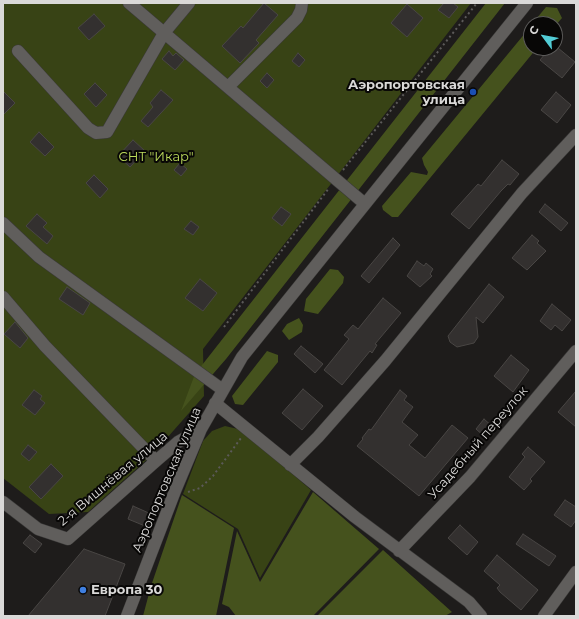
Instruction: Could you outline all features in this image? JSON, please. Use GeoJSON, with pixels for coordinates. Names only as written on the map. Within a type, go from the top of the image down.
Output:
{"type":"FeatureCollection","features":[{"type":"Feature","properties":{"kind":"street"},"geometry":{"type":"LineString","coordinates":[[129,3],[365,204]]}},
{"type":"Feature","properties":{"kind":"street"},"geometry":{"type":"LineString","coordinates":[[18,51],[88,128],[96,132],[106,132],[164,33],[189,3]]}},
{"type":"Feature","properties":{"kind":"street"},"geometry":{"type":"LineString","coordinates":[[228,87],[297,18],[302,10],[302,3]]}},
{"type":"Feature","properties":{"kind":"street","name":"Аэропортовская улица"},"geometry":{"type":"LineString","coordinates":[[128,616],[175,491],[201,429],[242,358],[266,325],[527,3]]}},
{"type":"Feature","properties":{"kind":"street"},"geometry":{"type":"LineString","coordinates":[[290,465],[318,437],[385,361],[522,193],[576,135]]}},
{"type":"Feature","properties":{"kind":"street"},"geometry":{"type":"LineString","coordinates":[[3,223],[38,257],[223,390]]}},
{"type":"Feature","properties":{"kind":"street"},"geometry":{"type":"LineString","coordinates":[[3,297],[45,346],[156,461]]}},
{"type":"Feature","properties":{"kind":"street","name":"Усадебный переулок"},"geometry":{"type":"LineString","coordinates":[[399,550],[470,477],[576,351]]}},
{"type":"Feature","properties":{"kind":"street"},"geometry":{"type":"LineString","coordinates":[[215,403],[290,465],[399,550],[469,602],[481,616]]}},
{"type":"Feature","properties":{"kind":"street","name":"2-я Вишнёвая улица"},"geometry":{"type":"LineString","coordinates":[[3,502],[38,530],[68,539],[178,442],[201,429]]}},
{"type":"Feature","properties":{"kind":"street"},"geometry":{"type":"LineString","coordinates":[[544,616],[576,572]]}},
{"type":"Feature","properties":{"kind":"path"},"geometry":{"type":"LineString","coordinates":[[224,327],[335,179],[477,3]]}},
{"type":"Feature","properties":{"kind":"path"},"geometry":{"type":"LineString","coordinates":[[175,491],[185,493],[200,488],[213,476],[248,429]]}},
{"type":"Feature","properties":{"kind":"green space","name":"СНТ \"Икар\""},"geometry":{"type":"Polygon","coordinates":[[[3,3],[471,3],[203,349],[204,396],[152,455],[88,512],[49,514],[3,478],[3,3]]]}},
{"type":"Feature","properties":{"kind":"green space"},"geometry":{"type":"Polygon","coordinates":[[[486,3],[505,3],[226,359],[181,411],[195,374],[486,3]]]}},
{"type":"Feature","properties":{"kind":"green space"},"geometry":{"type":"Polygon","coordinates":[[[546,7],[557,8],[561,16],[539,16],[546,7]]]}},
{"type":"Feature","properties":{"kind":"green space"},"geometry":{"type":"Polygon","coordinates":[[[523,36],[523,56],[530,56],[398,217],[392,217],[383,210],[382,206],[411,172],[427,175],[428,172],[422,158],[523,36]]]}},
{"type":"Feature","properties":{"kind":"green space"},"geometry":{"type":"Polygon","coordinates":[[[330,269],[338,270],[344,277],[343,283],[318,314],[304,311],[306,299],[330,269]]]}},
{"type":"Feature","properties":{"kind":"green space"},"geometry":{"type":"Polygon","coordinates":[[[299,318],[303,325],[302,332],[289,340],[282,331],[287,324],[299,318]]]}},
{"type":"Feature","properties":{"kind":"green space"},"geometry":{"type":"Polygon","coordinates":[[[267,351],[278,355],[278,362],[243,405],[235,404],[232,396],[267,351]]]}},
{"type":"Feature","properties":{"kind":"green space"},"geometry":{"type":"Polygon","coordinates":[[[225,426],[238,429],[245,433],[311,490],[260,578],[238,529],[183,494],[203,441],[212,431],[225,426]]]}},
{"type":"Feature","properties":{"kind":"green space"},"geometry":{"type":"Polygon","coordinates":[[[313,492],[379,549],[313,616],[236,616],[229,607],[222,604],[237,531],[260,582],[313,492]]]}},
{"type":"Feature","properties":{"kind":"green space"},"geometry":{"type":"Polygon","coordinates":[[[182,495],[234,528],[216,616],[143,616],[151,586],[182,495]]]}},
{"type":"Feature","properties":{"kind":"green space"},"geometry":{"type":"Polygon","coordinates":[[[383,550],[452,612],[445,616],[317,616],[383,550]]]}},
{"type":"Feature","properties":{"kind":"building"},"geometry":{"type":"Polygon","coordinates":[[[264,3],[278,15],[256,40],[259,43],[240,63],[222,46],[241,26],[243,28],[264,3]]]}},
{"type":"Feature","properties":{"kind":"building"},"geometry":{"type":"Polygon","coordinates":[[[444,3],[453,3],[458,7],[449,18],[438,10],[444,3]]]}},
{"type":"Feature","properties":{"kind":"building"},"geometry":{"type":"Polygon","coordinates":[[[407,4],[423,18],[407,37],[391,23],[407,4]]]}},
{"type":"Feature","properties":{"kind":"building"},"geometry":{"type":"Polygon","coordinates":[[[94,14],[105,26],[89,40],[78,28],[94,14]]]}},
{"type":"Feature","properties":{"kind":"building"},"geometry":{"type":"Polygon","coordinates":[[[169,51],[173,56],[176,53],[184,60],[175,70],[162,59],[169,51]]]}},
{"type":"Feature","properties":{"kind":"building"},"geometry":{"type":"Polygon","coordinates":[[[563,52],[575,62],[562,78],[540,60],[543,56],[563,56],[563,52]]]}},
{"type":"Feature","properties":{"kind":"building"},"geometry":{"type":"Polygon","coordinates":[[[298,53],[305,60],[299,67],[292,61],[298,53]]]}},
{"type":"Feature","properties":{"kind":"building"},"geometry":{"type":"Polygon","coordinates":[[[267,73],[274,80],[267,88],[260,81],[267,73]]]}},
{"type":"Feature","properties":{"kind":"building"},"geometry":{"type":"Polygon","coordinates":[[[95,83],[107,95],[96,107],[84,94],[95,83]]]}},
{"type":"Feature","properties":{"kind":"building"},"geometry":{"type":"Polygon","coordinates":[[[161,90],[173,100],[148,127],[141,121],[153,107],[150,103],[161,90]]]}},
{"type":"Feature","properties":{"kind":"building"},"geometry":{"type":"Polygon","coordinates":[[[3,91],[15,103],[3,115],[3,91]]]}},
{"type":"Feature","properties":{"kind":"building"},"geometry":{"type":"Polygon","coordinates":[[[556,92],[571,105],[557,123],[541,110],[556,92]]]}},
{"type":"Feature","properties":{"kind":"building"},"geometry":{"type":"Polygon","coordinates":[[[39,132],[54,147],[45,156],[30,142],[39,132]]]}},
{"type":"Feature","properties":{"kind":"building"},"geometry":{"type":"Polygon","coordinates":[[[133,140],[145,151],[130,167],[118,156],[133,140]]]}},
{"type":"Feature","properties":{"kind":"building"},"geometry":{"type":"Polygon","coordinates":[[[502,160],[519,174],[510,185],[508,184],[501,191],[469,229],[451,214],[478,184],[481,186],[502,160]]]}},
{"type":"Feature","properties":{"kind":"building"},"geometry":{"type":"Polygon","coordinates":[[[180,163],[187,169],[181,176],[174,170],[180,163]]]}},
{"type":"Feature","properties":{"kind":"building"},"geometry":{"type":"Polygon","coordinates":[[[94,175],[108,189],[100,198],[86,183],[94,175]]]}},
{"type":"Feature","properties":{"kind":"building"},"geometry":{"type":"Polygon","coordinates":[[[545,204],[568,223],[561,231],[539,212],[545,204]]]}},
{"type":"Feature","properties":{"kind":"building"},"geometry":{"type":"Polygon","coordinates":[[[281,207],[291,214],[282,226],[272,218],[281,207]]]}},
{"type":"Feature","properties":{"kind":"building"},"geometry":{"type":"Polygon","coordinates":[[[37,214],[47,223],[43,227],[53,236],[47,244],[26,226],[37,214]]]}},
{"type":"Feature","properties":{"kind":"building"},"geometry":{"type":"Polygon","coordinates":[[[191,221],[199,227],[193,235],[184,229],[191,221]]]}},
{"type":"Feature","properties":{"kind":"building"},"geometry":{"type":"Polygon","coordinates":[[[532,235],[539,241],[537,243],[546,251],[527,270],[512,258],[532,235]]]}},
{"type":"Feature","properties":{"kind":"building"},"geometry":{"type":"Polygon","coordinates":[[[393,238],[400,245],[369,283],[361,276],[393,238]]]}},
{"type":"Feature","properties":{"kind":"building"},"geometry":{"type":"Polygon","coordinates":[[[417,261],[424,266],[426,263],[433,269],[430,274],[432,276],[420,287],[407,276],[417,261]]]}},
{"type":"Feature","properties":{"kind":"building"},"geometry":{"type":"Polygon","coordinates":[[[200,279],[217,293],[203,311],[185,298],[200,279]]]}},
{"type":"Feature","properties":{"kind":"building"},"geometry":{"type":"Polygon","coordinates":[[[489,284],[504,297],[483,323],[476,317],[478,337],[474,343],[457,347],[450,342],[448,336],[489,284]]]}},
{"type":"Feature","properties":{"kind":"building"},"geometry":{"type":"Polygon","coordinates":[[[67,287],[90,303],[83,315],[59,299],[67,287]]]}},
{"type":"Feature","properties":{"kind":"building"},"geometry":{"type":"Polygon","coordinates":[[[383,298],[401,313],[375,344],[377,345],[372,353],[370,351],[342,385],[324,370],[349,339],[344,335],[353,325],[358,329],[383,298]]]}},
{"type":"Feature","properties":{"kind":"building"},"geometry":{"type":"Polygon","coordinates":[[[552,304],[571,320],[562,331],[555,325],[551,330],[540,321],[552,304]]]}},
{"type":"Feature","properties":{"kind":"building"},"geometry":{"type":"Polygon","coordinates":[[[15,322],[28,338],[20,348],[4,334],[15,322]]]}},
{"type":"Feature","properties":{"kind":"building"},"geometry":{"type":"Polygon","coordinates":[[[301,346],[323,364],[315,373],[294,354],[301,346]]]}},
{"type":"Feature","properties":{"kind":"building"},"geometry":{"type":"Polygon","coordinates":[[[511,355],[529,370],[513,392],[494,376],[511,355]]]}},
{"type":"Feature","properties":{"kind":"building"},"geometry":{"type":"Polygon","coordinates":[[[303,389],[323,406],[302,430],[282,413],[303,389]]]}},
{"type":"Feature","properties":{"kind":"building"},"geometry":{"type":"Polygon","coordinates":[[[34,390],[42,396],[40,399],[45,403],[35,415],[22,405],[34,390]]]}},
{"type":"Feature","properties":{"kind":"building"},"geometry":{"type":"Polygon","coordinates":[[[400,390],[407,396],[404,400],[413,407],[402,422],[418,435],[409,445],[425,458],[452,425],[468,438],[419,496],[357,446],[369,429],[371,430],[400,390]]]}},
{"type":"Feature","properties":{"kind":"building"},"geometry":{"type":"Polygon","coordinates":[[[576,391],[576,427],[558,412],[576,391]]]}},
{"type":"Feature","properties":{"kind":"building"},"geometry":{"type":"Polygon","coordinates":[[[484,419],[493,427],[485,437],[476,429],[484,419]]]}},
{"type":"Feature","properties":{"kind":"building"},"geometry":{"type":"Polygon","coordinates":[[[28,445],[37,452],[29,461],[21,454],[28,445]]]}},
{"type":"Feature","properties":{"kind":"building"},"geometry":{"type":"Polygon","coordinates":[[[528,447],[545,462],[530,479],[532,481],[524,490],[509,477],[525,457],[522,454],[528,447]]]}},
{"type":"Feature","properties":{"kind":"building"},"geometry":{"type":"Polygon","coordinates":[[[51,464],[63,476],[41,499],[29,487],[51,464]]]}},
{"type":"Feature","properties":{"kind":"building"},"geometry":{"type":"Polygon","coordinates":[[[565,500],[576,507],[576,520],[571,527],[554,515],[565,500]]]}},
{"type":"Feature","properties":{"kind":"building"},"geometry":{"type":"Polygon","coordinates":[[[133,506],[151,514],[145,526],[128,519],[133,506]]]}},
{"type":"Feature","properties":{"kind":"building"},"geometry":{"type":"Polygon","coordinates":[[[460,525],[478,542],[467,555],[448,538],[460,525]]]}},
{"type":"Feature","properties":{"kind":"building"},"geometry":{"type":"Polygon","coordinates":[[[523,534],[556,556],[549,566],[516,544],[523,534]]]}},
{"type":"Feature","properties":{"kind":"building"},"geometry":{"type":"Polygon","coordinates":[[[30,535],[42,544],[35,553],[23,543],[30,535]]]}},
{"type":"Feature","properties":{"kind":"building","name":"Европа 30"},"geometry":{"type":"Polygon","coordinates":[[[84,549],[125,564],[105,616],[28,616],[84,549]]]}},
{"type":"Feature","properties":{"kind":"building"},"geometry":{"type":"Polygon","coordinates":[[[497,555],[538,590],[521,610],[500,592],[497,588],[500,585],[484,571],[497,555]]]}},
{"type":"Feature","properties":{"kind":"place","name":"Аэропортовская улица"},"geometry":{"type":"Point","coordinates":[473,92]}},
{"type":"Feature","properties":{"kind":"place","name":"Европа 30"},"geometry":{"type":"Point","coordinates":[83,590]}}]}
